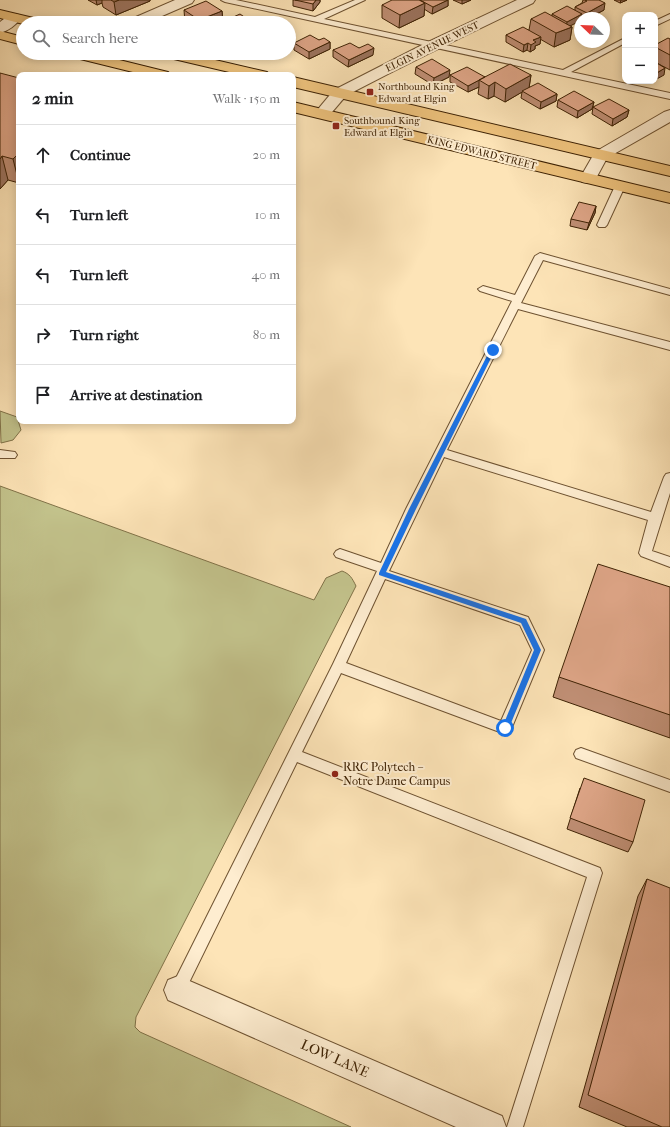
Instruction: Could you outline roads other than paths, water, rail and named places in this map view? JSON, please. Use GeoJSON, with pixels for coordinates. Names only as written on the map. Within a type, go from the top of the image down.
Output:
{"type":"FeatureCollection","features":[{"type":"Feature","properties":{"kind":"main road"},"geometry":{"type":"LineString","coordinates":[[0,35],[16,39]]}},
{"type":"Feature","properties":{"kind":"main road"},"geometry":{"type":"LineString","coordinates":[[102,60],[151,72]]}},
{"type":"Feature","properties":{"kind":"main road"},"geometry":{"type":"LineString","coordinates":[[197,60],[249,72]]}},
{"type":"Feature","properties":{"kind":"main road","name":"KING EDWARD STREET"},"geometry":{"type":"LineString","coordinates":[[296,83],[670,171]]}},
{"type":"Feature","properties":{"kind":"main road","name":"KING EDWARD STREET"},"geometry":{"type":"LineString","coordinates":[[296,108],[670,198]]}},
{"type":"Feature","properties":{"kind":"street"},"geometry":{"type":"LineString","coordinates":[[150,16],[187,0]]}},
{"type":"Feature","properties":{"kind":"street","name":"ELGIN AVENUE WEST"},"geometry":{"type":"LineString","coordinates":[[322,114],[339,93],[431,46],[528,0]]}},
{"type":"Feature","properties":{"kind":"street"},"geometry":{"type":"LineString","coordinates":[[0,29],[7,16]]}},
{"type":"Feature","properties":{"kind":"street"},"geometry":{"type":"LineString","coordinates":[[588,178],[601,155],[670,116]]}},
{"type":"Feature","properties":{"kind":"street","name":"LOW LANE"},"geometry":{"type":"LineString","coordinates":[[178,990],[492,1127]]}},
{"type":"Feature","properties":{"kind":"lane"},"geometry":{"type":"LineString","coordinates":[[225,0],[431,46],[670,96]]}},
{"type":"Feature","properties":{"kind":"lane"},"geometry":{"type":"LineString","coordinates":[[315,20],[361,0]]}},
{"type":"Feature","properties":{"kind":"lane"},"geometry":{"type":"LineString","coordinates":[[658,22],[670,16]]}},
{"type":"Feature","properties":{"kind":"lane"},"geometry":{"type":"LineString","coordinates":[[564,73],[622,42]]}},
{"type":"Feature","properties":{"kind":"lane"},"geometry":{"type":"LineString","coordinates":[[602,225],[620,186]]}},
{"type":"Feature","properties":{"kind":"lane"},"geometry":{"type":"LineString","coordinates":[[178,990],[338,666],[440,452],[540,256],[670,292]]}},
{"type":"Feature","properties":{"kind":"lane"},"geometry":{"type":"LineString","coordinates":[[483,289],[516,302],[670,346]]}},
{"type":"Feature","properties":{"kind":"lane"},"geometry":{"type":"LineString","coordinates":[[440,452],[655,518]]}},
{"type":"Feature","properties":{"kind":"lane"},"geometry":{"type":"LineString","coordinates":[[670,477],[655,518],[645,553],[670,562]]}},
{"type":"Feature","properties":{"kind":"lane"},"geometry":{"type":"LineString","coordinates":[[338,666],[505,728],[538,650],[524,621],[383,571],[340,554]]}},
{"type":"Feature","properties":{"kind":"lane"},"geometry":{"type":"LineString","coordinates":[[581,754],[670,786]]}},
{"type":"Feature","properties":{"kind":"lane"},"geometry":{"type":"LineString","coordinates":[[294,755],[595,873],[515,1127]]}},
{"type":"Feature","properties":{"kind":"place","name":"Northbound King Edward at Elgin"},"geometry":{"type":"Point","coordinates":[370,92]}},
{"type":"Feature","properties":{"kind":"place","name":"Southbound King Edward at Elgin"},"geometry":{"type":"Point","coordinates":[336,126]}},
{"type":"Feature","properties":{"kind":"place","name":"RRC Polytech – Notre Dame Campus"},"geometry":{"type":"Point","coordinates":[335,774]}}]}
